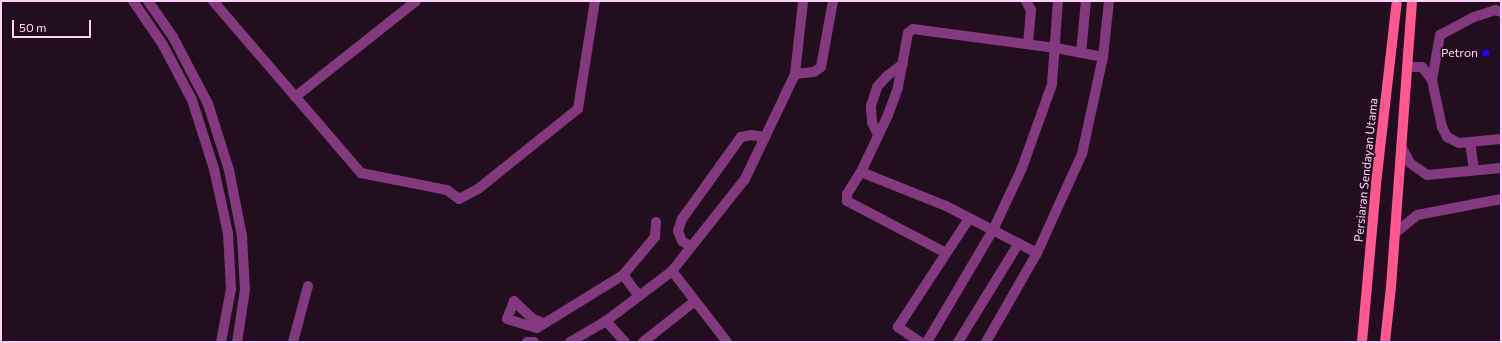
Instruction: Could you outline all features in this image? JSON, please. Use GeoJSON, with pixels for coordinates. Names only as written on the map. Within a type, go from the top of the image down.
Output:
{"type":"FeatureCollection","features":[{"type":"Feature","properties":{"kind":"main road","name":"Persiaran Sendayan Utama"},"geometry":{"type":"LineString","coordinates":[[1362,342],[1376,184],[1397,1]]}},
{"type":"Feature","properties":{"kind":"main road"},"geometry":{"type":"LineString","coordinates":[[1385,342],[1395,233],[1412,1]]}},
{"type":"Feature","properties":{"kind":"street"},"geometry":{"type":"LineString","coordinates":[[133,1],[164,45],[192,100],[214,169],[228,233],[231,289],[221,342]]}},
{"type":"Feature","properties":{"kind":"street"},"geometry":{"type":"LineString","coordinates":[[148,1],[173,37],[208,104],[229,170],[242,236],[245,290],[237,342]]}},
{"type":"Feature","properties":{"kind":"street"},"geometry":{"type":"LineString","coordinates":[[213,1],[360,173],[446,190],[459,199],[478,189],[578,109],[595,1]]}},
{"type":"Feature","properties":{"kind":"street"},"geometry":{"type":"LineString","coordinates":[[295,97],[416,1]]}},
{"type":"Feature","properties":{"kind":"street"},"geometry":{"type":"LineString","coordinates":[[570,342],[606,321],[672,271],[690,246],[745,179],[795,74],[803,1]]}},
{"type":"Feature","properties":{"kind":"street"},"geometry":{"type":"LineString","coordinates":[[795,74],[814,72],[821,67],[833,1]]}},
{"type":"Feature","properties":{"kind":"street"},"geometry":{"type":"LineString","coordinates":[[1026,1],[1031,10],[1028,44]]}},
{"type":"Feature","properties":{"kind":"street"},"geometry":{"type":"LineString","coordinates":[[927,342],[993,230],[1022,168],[1052,84],[1056,48],[1058,1]]}},
{"type":"Feature","properties":{"kind":"street"},"geometry":{"type":"LineString","coordinates":[[1081,53],[1086,1]]}},
{"type":"Feature","properties":{"kind":"street"},"geometry":{"type":"LineString","coordinates":[[986,342],[1037,253],[1082,154],[1103,57],[1108,1]]}},
{"type":"Feature","properties":{"kind":"street"},"geometry":{"type":"LineString","coordinates":[[1501,12],[1495,10],[1474,17],[1440,35],[1432,80],[1442,127],[1447,137],[1459,143],[1501,139]]}},
{"type":"Feature","properties":{"kind":"street"},"geometry":{"type":"LineString","coordinates":[[946,253],[847,201],[847,194],[861,172],[898,88],[908,33],[913,29],[1056,48],[1103,57]]}},
{"type":"Feature","properties":{"kind":"street"},"geometry":{"type":"LineString","coordinates":[[878,136],[872,122],[871,106],[878,87],[887,76],[903,64]]}},
{"type":"Feature","properties":{"kind":"street"},"geometry":{"type":"LineString","coordinates":[[1407,67],[1422,67],[1432,80]]}},
{"type":"Feature","properties":{"kind":"street"},"geometry":{"type":"LineString","coordinates":[[690,246],[682,242],[678,231],[682,219],[741,137],[751,135],[766,137]]}},
{"type":"Feature","properties":{"kind":"street"},"geometry":{"type":"LineString","coordinates":[[1470,142],[1474,170]]}},
{"type":"Feature","properties":{"kind":"street"},"geometry":{"type":"LineString","coordinates":[[1401,146],[1410,163],[1427,175],[1501,168]]}},
{"type":"Feature","properties":{"kind":"street"},"geometry":{"type":"LineString","coordinates":[[861,172],[946,206],[968,220],[993,230],[1037,253]]}},
{"type":"Feature","properties":{"kind":"street"},"geometry":{"type":"LineString","coordinates":[[1395,233],[1417,215],[1501,198]]}},
{"type":"Feature","properties":{"kind":"street"},"geometry":{"type":"LineString","coordinates":[[920,342],[898,327],[968,220]]}},
{"type":"Feature","properties":{"kind":"street"},"geometry":{"type":"LineString","coordinates":[[543,323],[532,319],[514,301],[506,319],[536,328],[623,275],[655,237],[656,222]]}},
{"type":"Feature","properties":{"kind":"street"},"geometry":{"type":"LineString","coordinates":[[958,342],[1018,243]]}},
{"type":"Feature","properties":{"kind":"street"},"geometry":{"type":"LineString","coordinates":[[672,271],[727,342]]}},
{"type":"Feature","properties":{"kind":"street"},"geometry":{"type":"LineString","coordinates":[[623,275],[639,296]]}},
{"type":"Feature","properties":{"kind":"street"},"geometry":{"type":"LineString","coordinates":[[293,342],[308,286]]}},
{"type":"Feature","properties":{"kind":"street"},"geometry":{"type":"LineString","coordinates":[[643,342],[695,301]]}},
{"type":"Feature","properties":{"kind":"street"},"geometry":{"type":"LineString","coordinates":[[606,321],[625,342]]}},
{"type":"Feature","properties":{"kind":"street"},"geometry":{"type":"LineString","coordinates":[[527,342],[534,342]]}},
{"type":"Feature","properties":{"kind":"place","name":"Petron"},"geometry":{"type":"Point","coordinates":[1486,53]}}]}
